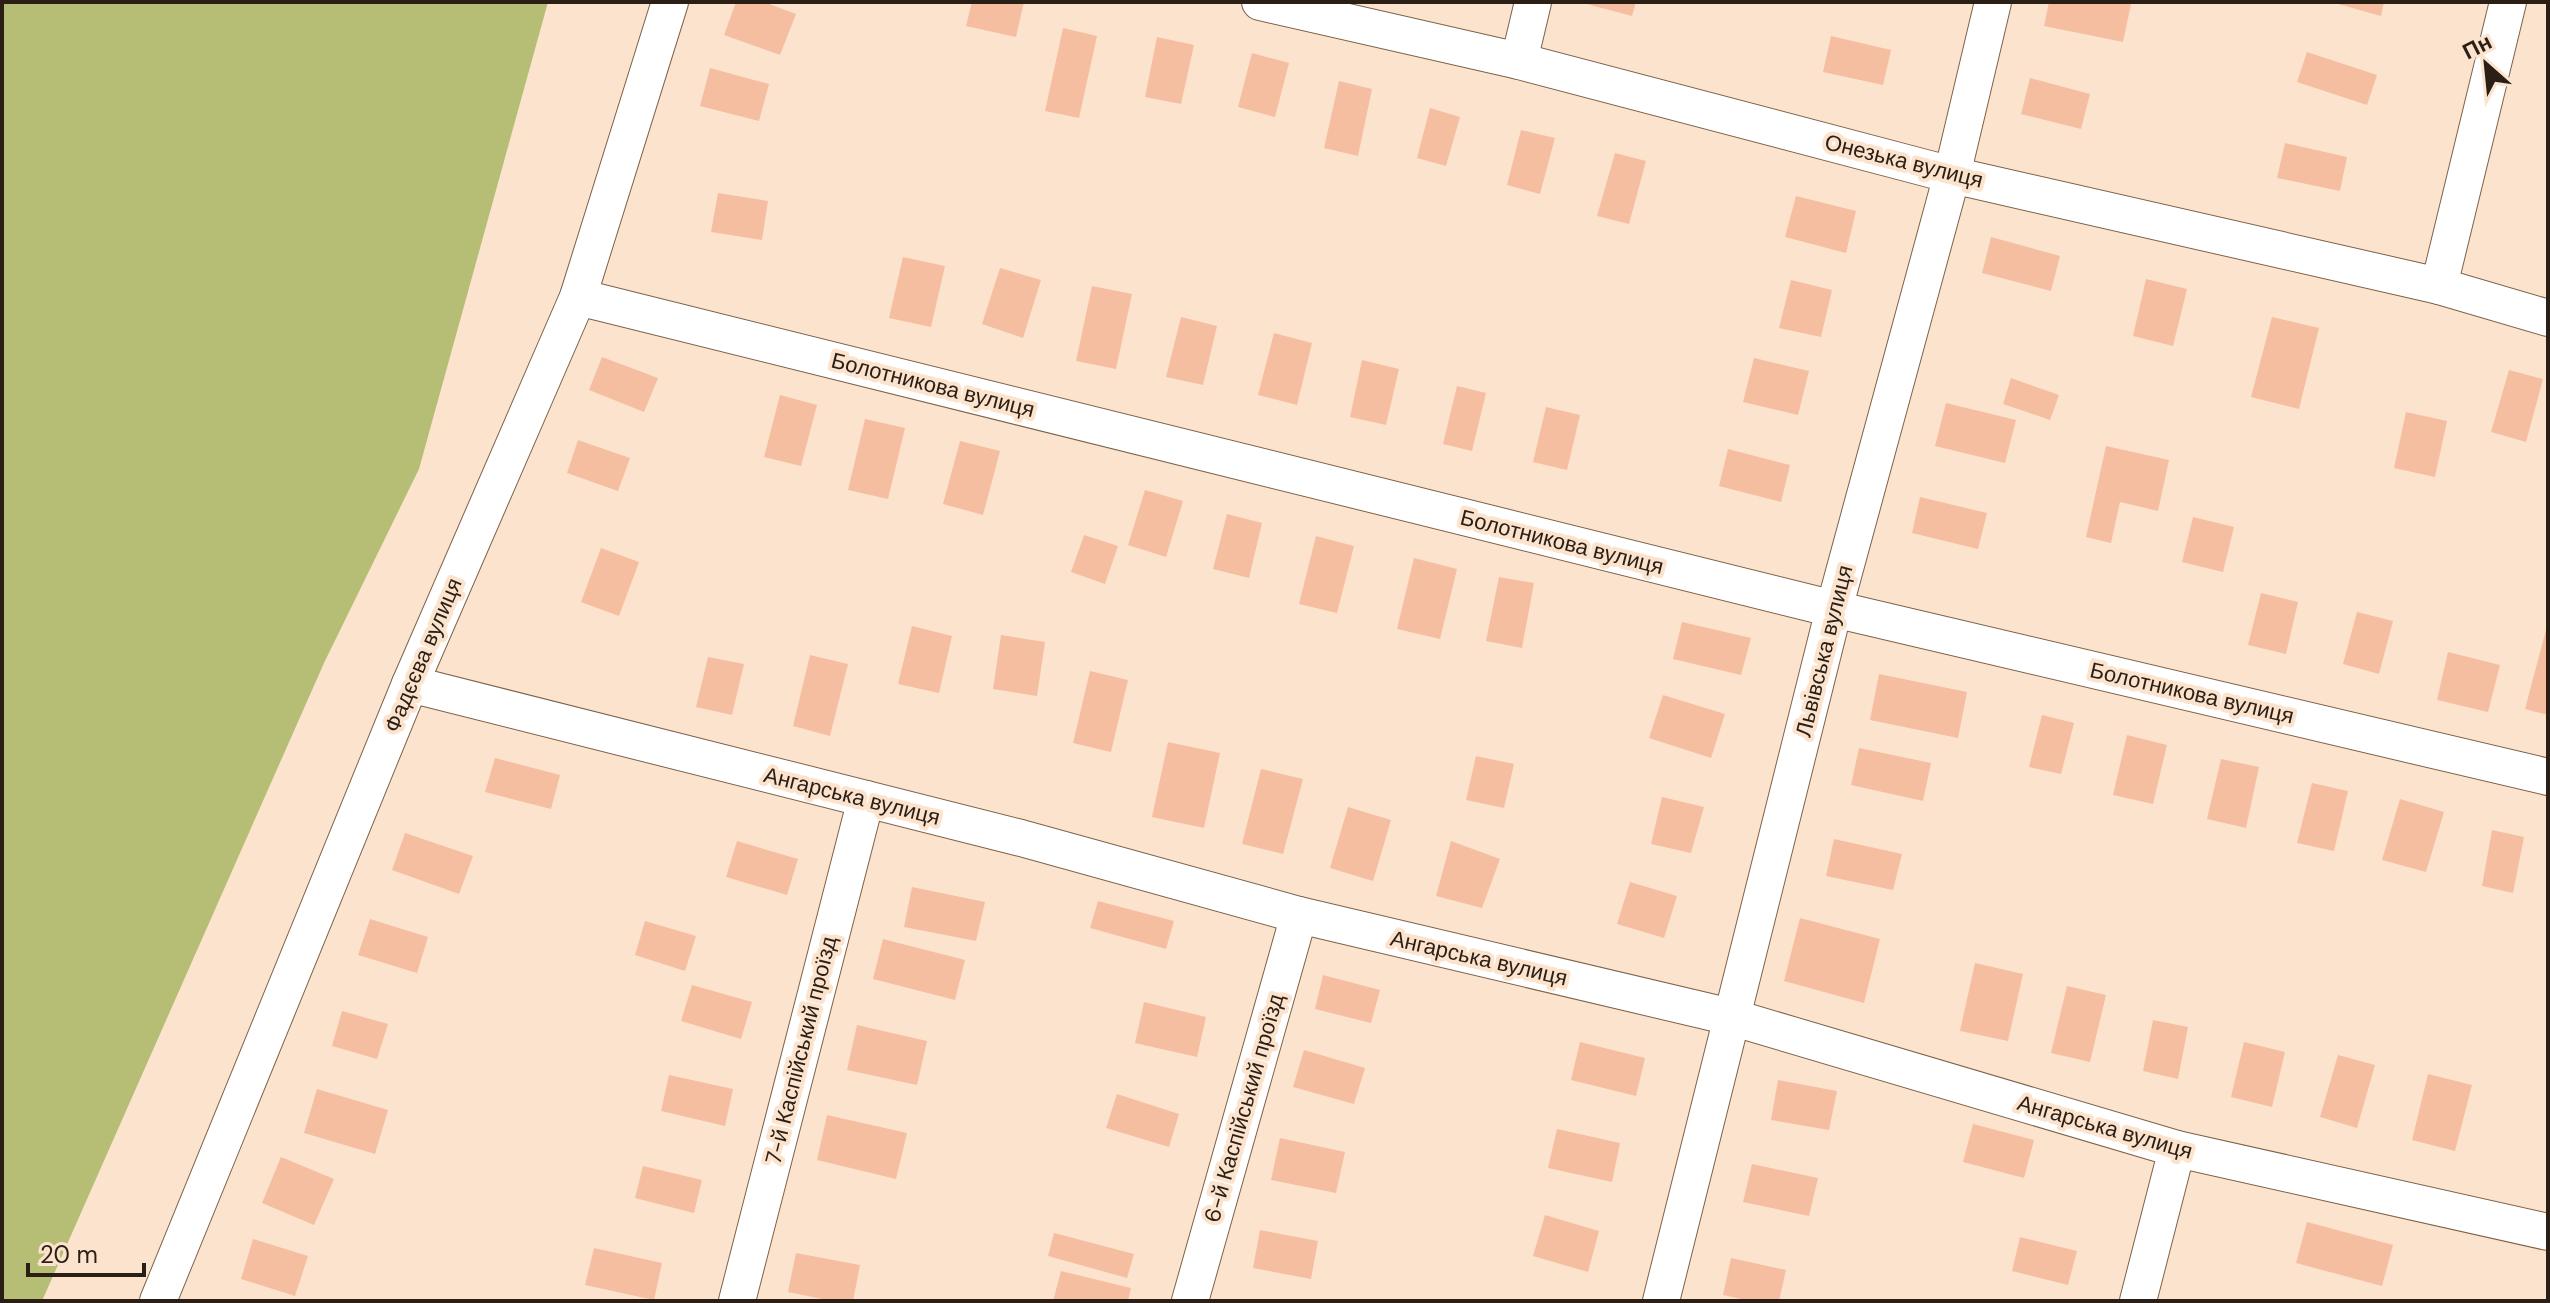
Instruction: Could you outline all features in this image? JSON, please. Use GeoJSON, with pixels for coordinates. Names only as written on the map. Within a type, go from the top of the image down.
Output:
{"type":"FeatureCollection","features":[{"type":"Feature","properties":{"kind":"street","name":"Фадєєва вулиця"},"geometry":{"type":"LineString","coordinates":[[158,1301],[410,684],[578,297],[670,2]]}},
{"type":"Feature","properties":{"kind":"street","name":"Онезька вулиця"},"geometry":{"type":"LineString","coordinates":[[1260,2],[1519,61],[1952,175],[2439,286],[2548,318]]}},
{"type":"Feature","properties":{"kind":"street"},"geometry":{"type":"LineString","coordinates":[[1519,61],[1533,2]]}},
{"type":"Feature","properties":{"kind":"street","name":"Львівська вулиця"},"geometry":{"type":"LineString","coordinates":[[1661,1301],[1834,609],[1952,175],[1993,2]]}},
{"type":"Feature","properties":{"kind":"street"},"geometry":{"type":"LineString","coordinates":[[2439,286],[2508,2]]}},
{"type":"Feature","properties":{"kind":"street","name":"Болотникова вулиця"},"geometry":{"type":"LineString","coordinates":[[578,297],[1834,609],[2548,777]]}},
{"type":"Feature","properties":{"kind":"street","name":"Ангарська вулиця"},"geometry":{"type":"LineString","coordinates":[[410,684],[1021,838],[1299,915],[1731,1017],[2177,1149],[2548,1232]]}},
{"type":"Feature","properties":{"kind":"street","name":"7-й Каспійський проїзд"},"geometry":{"type":"LineString","coordinates":[[737,1301],[866,799]]}},
{"type":"Feature","properties":{"kind":"street","name":"6-й Каспійський проїзд"},"geometry":{"type":"LineString","coordinates":[[1190,1301],[1299,915]]}},
{"type":"Feature","properties":{"kind":"street"},"geometry":{"type":"LineString","coordinates":[[2138,1301],[2177,1149]]}},
{"type":"Feature","properties":{"kind":"green space"},"geometry":{"type":"Polygon","coordinates":[[[2,2],[548,2],[419,469],[324,663],[42,1301],[2,1301],[2,2]]]}},
{"type":"Feature","properties":{"kind":"building"},"geometry":{"type":"Polygon","coordinates":[[[736,2],[764,2],[796,14],[780,55],[724,35],[736,2]]]}},
{"type":"Feature","properties":{"kind":"building"},"geometry":{"type":"Polygon","coordinates":[[[972,2],[1024,2],[1016,37],[966,26],[972,2]]]}},
{"type":"Feature","properties":{"kind":"building"},"geometry":{"type":"Polygon","coordinates":[[[1579,2],[1636,2],[1632,16],[1579,2]]]}},
{"type":"Feature","properties":{"kind":"building"},"geometry":{"type":"Polygon","coordinates":[[[2049,2],[2131,4],[2123,42],[2044,26],[2049,2]]]}},
{"type":"Feature","properties":{"kind":"building"},"geometry":{"type":"Polygon","coordinates":[[[2331,2],[2384,2],[2381,16],[2331,2]]]}},
{"type":"Feature","properties":{"kind":"building"},"geometry":{"type":"Polygon","coordinates":[[[1063,28],[1097,36],[1079,118],[1045,111],[1063,28]]]}},
{"type":"Feature","properties":{"kind":"building"},"geometry":{"type":"Polygon","coordinates":[[[1831,36],[1891,50],[1883,85],[1823,72],[1831,36]]]}},
{"type":"Feature","properties":{"kind":"building"},"geometry":{"type":"Polygon","coordinates":[[[1157,37],[1194,45],[1181,104],[1145,97],[1157,37]]]}},
{"type":"Feature","properties":{"kind":"building"},"geometry":{"type":"Polygon","coordinates":[[[2307,52],[2377,75],[2367,105],[2297,82],[2307,52]]]}},
{"type":"Feature","properties":{"kind":"building"},"geometry":{"type":"Polygon","coordinates":[[[1252,53],[1289,63],[1275,117],[1238,107],[1252,53]]]}},
{"type":"Feature","properties":{"kind":"building"},"geometry":{"type":"Polygon","coordinates":[[[710,68],[769,84],[759,121],[700,106],[710,68]]]}},
{"type":"Feature","properties":{"kind":"building"},"geometry":{"type":"Polygon","coordinates":[[[2030,78],[2090,94],[2081,129],[2021,114],[2030,78]]]}},
{"type":"Feature","properties":{"kind":"building"},"geometry":{"type":"Polygon","coordinates":[[[1339,81],[1372,89],[1358,156],[1324,148],[1339,81]]]}},
{"type":"Feature","properties":{"kind":"building"},"geometry":{"type":"Polygon","coordinates":[[[1430,108],[1460,117],[1446,166],[1417,158],[1430,108]]]}},
{"type":"Feature","properties":{"kind":"building"},"geometry":{"type":"Polygon","coordinates":[[[1521,130],[1555,138],[1540,194],[1507,185],[1521,130]]]}},
{"type":"Feature","properties":{"kind":"building"},"geometry":{"type":"Polygon","coordinates":[[[2285,143],[2347,157],[2340,191],[2277,178],[2285,143]]]}},
{"type":"Feature","properties":{"kind":"building"},"geometry":{"type":"Polygon","coordinates":[[[1615,153],[1646,161],[1629,224],[1597,216],[1615,153]]]}},
{"type":"Feature","properties":{"kind":"building"},"geometry":{"type":"Polygon","coordinates":[[[718,193],[768,201],[762,240],[711,232],[718,193]]]}},
{"type":"Feature","properties":{"kind":"building"},"geometry":{"type":"Polygon","coordinates":[[[1796,196],[1856,211],[1846,253],[1785,237],[1796,196]]]}},
{"type":"Feature","properties":{"kind":"building"},"geometry":{"type":"Polygon","coordinates":[[[1991,237],[2060,256],[2051,291],[1982,273],[1991,237]]]}},
{"type":"Feature","properties":{"kind":"building"},"geometry":{"type":"Polygon","coordinates":[[[903,257],[945,266],[931,327],[889,318],[903,257]]]}},
{"type":"Feature","properties":{"kind":"building"},"geometry":{"type":"Polygon","coordinates":[[[1000,268],[1041,280],[1023,338],[982,324],[1000,268]]]}},
{"type":"Feature","properties":{"kind":"building"},"geometry":{"type":"Polygon","coordinates":[[[2146,279],[2187,289],[2173,346],[2133,336],[2146,279]]]}},
{"type":"Feature","properties":{"kind":"building"},"geometry":{"type":"Polygon","coordinates":[[[1791,280],[1832,290],[1821,337],[1779,328],[1791,280]]]}},
{"type":"Feature","properties":{"kind":"building"},"geometry":{"type":"Polygon","coordinates":[[[1092,286],[1132,294],[1116,369],[1076,361],[1092,286]]]}},
{"type":"Feature","properties":{"kind":"building"},"geometry":{"type":"Polygon","coordinates":[[[1181,317],[1217,326],[1203,385],[1166,377],[1181,317]]]}},
{"type":"Feature","properties":{"kind":"building"},"geometry":{"type":"Polygon","coordinates":[[[2272,317],[2319,328],[2299,409],[2251,397],[2272,317]]]}},
{"type":"Feature","properties":{"kind":"building"},"geometry":{"type":"Polygon","coordinates":[[[1274,333],[1312,343],[1297,405],[1258,395],[1274,333]]]}},
{"type":"Feature","properties":{"kind":"building"},"geometry":{"type":"Polygon","coordinates":[[[602,357],[658,378],[644,412],[589,390],[602,357]]]}},
{"type":"Feature","properties":{"kind":"building"},"geometry":{"type":"Polygon","coordinates":[[[1754,358],[1809,371],[1798,415],[1743,402],[1754,358]]]}},
{"type":"Feature","properties":{"kind":"building"},"geometry":{"type":"Polygon","coordinates":[[[1362,360],[1399,369],[1386,425],[1350,417],[1362,360]]]}},
{"type":"Feature","properties":{"kind":"building"},"geometry":{"type":"Polygon","coordinates":[[[2509,370],[2543,379],[2526,442],[2491,432],[2509,370]]]}},
{"type":"Feature","properties":{"kind":"building"},"geometry":{"type":"Polygon","coordinates":[[[2011,378],[2059,395],[2050,420],[2003,404],[2011,378]]]}},
{"type":"Feature","properties":{"kind":"building"},"geometry":{"type":"Polygon","coordinates":[[[1457,386],[1486,393],[1472,451],[1443,444],[1457,386]]]}},
{"type":"Feature","properties":{"kind":"building"},"geometry":{"type":"Polygon","coordinates":[[[780,395],[817,405],[801,466],[764,457],[780,395]]]}},
{"type":"Feature","properties":{"kind":"building"},"geometry":{"type":"Polygon","coordinates":[[[1946,403],[2016,420],[2005,463],[1935,446],[1946,403]]]}},
{"type":"Feature","properties":{"kind":"building"},"geometry":{"type":"Polygon","coordinates":[[[1546,407],[1580,415],[1567,470],[1533,462],[1546,407]]]}},
{"type":"Feature","properties":{"kind":"building"},"geometry":{"type":"Polygon","coordinates":[[[2406,412],[2447,421],[2435,477],[2394,468],[2406,412]]]}},
{"type":"Feature","properties":{"kind":"building"},"geometry":{"type":"Polygon","coordinates":[[[865,419],[905,428],[888,499],[848,490],[865,419]]]}},
{"type":"Feature","properties":{"kind":"building"},"geometry":{"type":"Polygon","coordinates":[[[578,440],[630,458],[618,491],[567,473],[578,440]]]}},
{"type":"Feature","properties":{"kind":"building"},"geometry":{"type":"Polygon","coordinates":[[[960,441],[1000,451],[983,515],[943,504],[960,441]]]}},
{"type":"Feature","properties":{"kind":"building"},"geometry":{"type":"Polygon","coordinates":[[[2106,446],[2169,460],[2158,511],[2120,502],[2111,543],[2086,537],[2106,446]]]}},
{"type":"Feature","properties":{"kind":"building"},"geometry":{"type":"Polygon","coordinates":[[[1728,449],[1790,465],[1781,502],[1719,486],[1728,449]]]}},
{"type":"Feature","properties":{"kind":"building"},"geometry":{"type":"Polygon","coordinates":[[[1145,490],[1183,501],[1166,557],[1128,545],[1145,490]]]}},
{"type":"Feature","properties":{"kind":"building"},"geometry":{"type":"Polygon","coordinates":[[[1920,497],[1987,513],[1978,549],[1912,533],[1920,497]]]}},
{"type":"Feature","properties":{"kind":"building"},"geometry":{"type":"Polygon","coordinates":[[[1227,514],[1262,523],[1249,578],[1213,569],[1227,514]]]}},
{"type":"Feature","properties":{"kind":"building"},"geometry":{"type":"Polygon","coordinates":[[[2193,517],[2234,527],[2223,572],[2182,562],[2193,517]]]}},
{"type":"Feature","properties":{"kind":"building"},"geometry":{"type":"Polygon","coordinates":[[[1084,535],[1118,546],[1105,584],[1071,572],[1084,535]]]}},
{"type":"Feature","properties":{"kind":"building"},"geometry":{"type":"Polygon","coordinates":[[[1316,536],[1354,546],[1337,613],[1299,604],[1316,536]]]}},
{"type":"Feature","properties":{"kind":"building"},"geometry":{"type":"Polygon","coordinates":[[[601,548],[639,562],[619,616],[581,602],[601,548]]]}},
{"type":"Feature","properties":{"kind":"building"},"geometry":{"type":"Polygon","coordinates":[[[1414,558],[1457,569],[1440,639],[1397,629],[1414,558]]]}},
{"type":"Feature","properties":{"kind":"building"},"geometry":{"type":"Polygon","coordinates":[[[1499,577],[1534,583],[1522,648],[1486,641],[1499,577]]]}},
{"type":"Feature","properties":{"kind":"building"},"geometry":{"type":"Polygon","coordinates":[[[2261,593],[2298,602],[2286,654],[2248,645],[2261,593]]]}},
{"type":"Feature","properties":{"kind":"building"},"geometry":{"type":"Polygon","coordinates":[[[2357,612],[2393,621],[2379,674],[2343,664],[2357,612]]]}},
{"type":"Feature","properties":{"kind":"building"},"geometry":{"type":"Polygon","coordinates":[[[1682,622],[1751,638],[1741,675],[1673,659],[1682,622]]]}},
{"type":"Feature","properties":{"kind":"building"},"geometry":{"type":"Polygon","coordinates":[[[912,626],[952,636],[939,693],[898,684],[912,626]]]}},
{"type":"Feature","properties":{"kind":"building"},"geometry":{"type":"Polygon","coordinates":[[[2548,626],[2548,715],[2525,709],[2548,626]]]}},
{"type":"Feature","properties":{"kind":"building"},"geometry":{"type":"Polygon","coordinates":[[[1001,635],[1045,642],[1037,696],[993,689],[1001,635]]]}},
{"type":"Feature","properties":{"kind":"building"},"geometry":{"type":"Polygon","coordinates":[[[2448,652],[2500,665],[2488,712],[2437,700],[2448,652]]]}},
{"type":"Feature","properties":{"kind":"building"},"geometry":{"type":"Polygon","coordinates":[[[810,655],[848,664],[830,736],[793,726],[810,655]]]}},
{"type":"Feature","properties":{"kind":"building"},"geometry":{"type":"Polygon","coordinates":[[[708,657],[744,664],[732,715],[696,707],[708,657]]]}},
{"type":"Feature","properties":{"kind":"building"},"geometry":{"type":"Polygon","coordinates":[[[1090,671],[1128,680],[1111,752],[1073,743],[1090,671]]]}},
{"type":"Feature","properties":{"kind":"building"},"geometry":{"type":"Polygon","coordinates":[[[1879,674],[1967,692],[1958,738],[1870,720],[1879,674]]]}},
{"type":"Feature","properties":{"kind":"building"},"geometry":{"type":"Polygon","coordinates":[[[1663,695],[1725,714],[1711,758],[1649,738],[1663,695]]]}},
{"type":"Feature","properties":{"kind":"building"},"geometry":{"type":"Polygon","coordinates":[[[2042,715],[2074,723],[2061,774],[2029,767],[2042,715]]]}},
{"type":"Feature","properties":{"kind":"building"},"geometry":{"type":"Polygon","coordinates":[[[2127,735],[2167,745],[2153,804],[2113,795],[2127,735]]]}},
{"type":"Feature","properties":{"kind":"building"},"geometry":{"type":"Polygon","coordinates":[[[1168,742],[1220,753],[1204,828],[1152,817],[1168,742]]]}},
{"type":"Feature","properties":{"kind":"building"},"geometry":{"type":"Polygon","coordinates":[[[1859,748],[1931,763],[1923,801],[1851,785],[1859,748]]]}},
{"type":"Feature","properties":{"kind":"building"},"geometry":{"type":"Polygon","coordinates":[[[1476,756],[1514,764],[1504,808],[1466,800],[1476,756]]]}},
{"type":"Feature","properties":{"kind":"building"},"geometry":{"type":"Polygon","coordinates":[[[495,758],[560,775],[551,809],[485,792],[495,758]]]}},
{"type":"Feature","properties":{"kind":"building"},"geometry":{"type":"Polygon","coordinates":[[[2221,759],[2259,767],[2246,828],[2207,819],[2221,759]]]}},
{"type":"Feature","properties":{"kind":"building"},"geometry":{"type":"Polygon","coordinates":[[[1261,769],[1303,779],[1283,854],[1242,844],[1261,769]]]}},
{"type":"Feature","properties":{"kind":"building"},"geometry":{"type":"Polygon","coordinates":[[[2312,783],[2348,791],[2334,851],[2297,843],[2312,783]]]}},
{"type":"Feature","properties":{"kind":"building"},"geometry":{"type":"Polygon","coordinates":[[[1662,797],[1704,807],[1691,853],[1651,844],[1662,797]]]}},
{"type":"Feature","properties":{"kind":"building"},"geometry":{"type":"Polygon","coordinates":[[[2400,799],[2444,812],[2426,872],[2382,860],[2400,799]]]}},
{"type":"Feature","properties":{"kind":"building"},"geometry":{"type":"Polygon","coordinates":[[[1348,807],[1391,820],[1373,881],[1330,868],[1348,807]]]}},
{"type":"Feature","properties":{"kind":"building"},"geometry":{"type":"Polygon","coordinates":[[[2492,830],[2524,837],[2513,893],[2482,886],[2492,830]]]}},
{"type":"Feature","properties":{"kind":"building"},"geometry":{"type":"Polygon","coordinates":[[[405,833],[473,856],[459,894],[392,870],[405,833]]]}},
{"type":"Feature","properties":{"kind":"building"},"geometry":{"type":"Polygon","coordinates":[[[1834,839],[1902,854],[1893,890],[1826,876],[1834,839]]]}},
{"type":"Feature","properties":{"kind":"building"},"geometry":{"type":"Polygon","coordinates":[[[737,841],[798,859],[787,895],[726,877],[737,841]]]}},
{"type":"Feature","properties":{"kind":"building"},"geometry":{"type":"Polygon","coordinates":[[[1451,841],[1500,859],[1482,908],[1436,896],[1451,841]]]}},
{"type":"Feature","properties":{"kind":"building"},"geometry":{"type":"Polygon","coordinates":[[[1630,882],[1677,896],[1664,938],[1617,924],[1630,882]]]}},
{"type":"Feature","properties":{"kind":"building"},"geometry":{"type":"Polygon","coordinates":[[[912,887],[985,902],[976,941],[904,927],[912,887]]]}},
{"type":"Feature","properties":{"kind":"building"},"geometry":{"type":"Polygon","coordinates":[[[1098,901],[1174,921],[1166,949],[1090,928],[1098,901]]]}},
{"type":"Feature","properties":{"kind":"building"},"geometry":{"type":"Polygon","coordinates":[[[1800,918],[1880,939],[1864,1003],[1784,981],[1800,918]]]}},
{"type":"Feature","properties":{"kind":"building"},"geometry":{"type":"Polygon","coordinates":[[[370,919],[428,937],[417,973],[358,955],[370,919]]]}},
{"type":"Feature","properties":{"kind":"building"},"geometry":{"type":"Polygon","coordinates":[[[645,921],[696,936],[685,971],[635,955],[645,921]]]}},
{"type":"Feature","properties":{"kind":"building"},"geometry":{"type":"Polygon","coordinates":[[[883,939],[965,960],[955,1000],[873,979],[883,939]]]}},
{"type":"Feature","properties":{"kind":"building"},"geometry":{"type":"Polygon","coordinates":[[[1975,963],[2023,974],[2008,1041],[1960,1031],[1975,963]]]}},
{"type":"Feature","properties":{"kind":"building"},"geometry":{"type":"Polygon","coordinates":[[[1323,975],[1380,990],[1371,1023],[1315,1009],[1323,975]]]}},
{"type":"Feature","properties":{"kind":"building"},"geometry":{"type":"Polygon","coordinates":[[[692,985],[752,1002],[741,1039],[681,1021],[692,985]]]}},
{"type":"Feature","properties":{"kind":"building"},"geometry":{"type":"Polygon","coordinates":[[[2067,986],[2106,995],[2090,1062],[2051,1053],[2067,986]]]}},
{"type":"Feature","properties":{"kind":"building"},"geometry":{"type":"Polygon","coordinates":[[[1144,1002],[1206,1017],[1197,1057],[1135,1043],[1144,1002]]]}},
{"type":"Feature","properties":{"kind":"building"},"geometry":{"type":"Polygon","coordinates":[[[342,1011],[388,1024],[377,1059],[332,1046],[342,1011]]]}},
{"type":"Feature","properties":{"kind":"building"},"geometry":{"type":"Polygon","coordinates":[[[2153,1020],[2188,1027],[2178,1079],[2143,1071],[2153,1020]]]}},
{"type":"Feature","properties":{"kind":"building"},"geometry":{"type":"Polygon","coordinates":[[[857,1025],[927,1041],[917,1085],[847,1070],[857,1025]]]}},
{"type":"Feature","properties":{"kind":"building"},"geometry":{"type":"Polygon","coordinates":[[[1580,1042],[1645,1058],[1636,1096],[1571,1080],[1580,1042]]]}},
{"type":"Feature","properties":{"kind":"building"},"geometry":{"type":"Polygon","coordinates":[[[2244,1042],[2285,1052],[2272,1107],[2231,1097],[2244,1042]]]}},
{"type":"Feature","properties":{"kind":"building"},"geometry":{"type":"Polygon","coordinates":[[[1304,1050],[1365,1068],[1354,1104],[1293,1087],[1304,1050]]]}},
{"type":"Feature","properties":{"kind":"building"},"geometry":{"type":"Polygon","coordinates":[[[2338,1055],[2375,1065],[2357,1128],[2320,1117],[2338,1055]]]}},
{"type":"Feature","properties":{"kind":"building"},"geometry":{"type":"Polygon","coordinates":[[[2428,1074],[2472,1085],[2455,1151],[2412,1140],[2428,1074]]]}},
{"type":"Feature","properties":{"kind":"building"},"geometry":{"type":"Polygon","coordinates":[[[669,1075],[733,1089],[725,1126],[661,1111],[669,1075]]]}},
{"type":"Feature","properties":{"kind":"building"},"geometry":{"type":"Polygon","coordinates":[[[1778,1080],[1837,1091],[1829,1130],[1771,1120],[1778,1080]]]}},
{"type":"Feature","properties":{"kind":"building"},"geometry":{"type":"Polygon","coordinates":[[[317,1089],[388,1110],[375,1154],[304,1133],[317,1089]]]}},
{"type":"Feature","properties":{"kind":"building"},"geometry":{"type":"Polygon","coordinates":[[[1117,1094],[1179,1114],[1169,1147],[1106,1128],[1117,1094]]]}},
{"type":"Feature","properties":{"kind":"building"},"geometry":{"type":"Polygon","coordinates":[[[827,1115],[907,1133],[896,1179],[817,1160],[827,1115]]]}},
{"type":"Feature","properties":{"kind":"building"},"geometry":{"type":"Polygon","coordinates":[[[1973,1124],[2034,1140],[2024,1178],[1963,1162],[1973,1124]]]}},
{"type":"Feature","properties":{"kind":"building"},"geometry":{"type":"Polygon","coordinates":[[[1557,1129],[1620,1143],[1612,1182],[1548,1168],[1557,1129]]]}},
{"type":"Feature","properties":{"kind":"building"},"geometry":{"type":"Polygon","coordinates":[[[1280,1138],[1345,1152],[1336,1193],[1271,1180],[1280,1138]]]}},
{"type":"Feature","properties":{"kind":"building"},"geometry":{"type":"Polygon","coordinates":[[[281,1157],[334,1179],[314,1225],[262,1203],[281,1157]]]}},
{"type":"Feature","properties":{"kind":"building"},"geometry":{"type":"Polygon","coordinates":[[[1752,1164],[1818,1178],[1809,1216],[1743,1202],[1752,1164]]]}},
{"type":"Feature","properties":{"kind":"building"},"geometry":{"type":"Polygon","coordinates":[[[643,1166],[702,1180],[694,1213],[635,1198],[643,1166]]]}},
{"type":"Feature","properties":{"kind":"building"},"geometry":{"type":"Polygon","coordinates":[[[1545,1215],[1599,1231],[1588,1272],[1533,1256],[1545,1215]]]}},
{"type":"Feature","properties":{"kind":"building"},"geometry":{"type":"Polygon","coordinates":[[[2307,1222],[2393,1245],[2382,1286],[2296,1263],[2307,1222]]]}},
{"type":"Feature","properties":{"kind":"building"},"geometry":{"type":"Polygon","coordinates":[[[1260,1230],[1318,1241],[1311,1279],[1253,1268],[1260,1230]]]}},
{"type":"Feature","properties":{"kind":"building"},"geometry":{"type":"Polygon","coordinates":[[[1054,1233],[1134,1254],[1127,1278],[1048,1256],[1054,1233]]]}},
{"type":"Feature","properties":{"kind":"building"},"geometry":{"type":"Polygon","coordinates":[[[2020,1237],[2077,1251],[2068,1285],[2012,1271],[2020,1237]]]}},
{"type":"Feature","properties":{"kind":"building"},"geometry":{"type":"Polygon","coordinates":[[[253,1239],[308,1256],[295,1296],[241,1279],[253,1239]]]}},
{"type":"Feature","properties":{"kind":"building"},"geometry":{"type":"Polygon","coordinates":[[[594,1248],[662,1263],[654,1300],[585,1285],[594,1248]]]}},
{"type":"Feature","properties":{"kind":"building"},"geometry":{"type":"Polygon","coordinates":[[[796,1253],[860,1265],[853,1301],[832,1301],[788,1292],[796,1253]]]}},
{"type":"Feature","properties":{"kind":"building"},"geometry":{"type":"Polygon","coordinates":[[[1731,1258],[1786,1270],[1779,1301],[1750,1301],[1723,1295],[1731,1258]]]}},
{"type":"Feature","properties":{"kind":"building"},"geometry":{"type":"Polygon","coordinates":[[[1061,1271],[1131,1288],[1128,1301],[1053,1301],[1061,1271]]]}}]}
